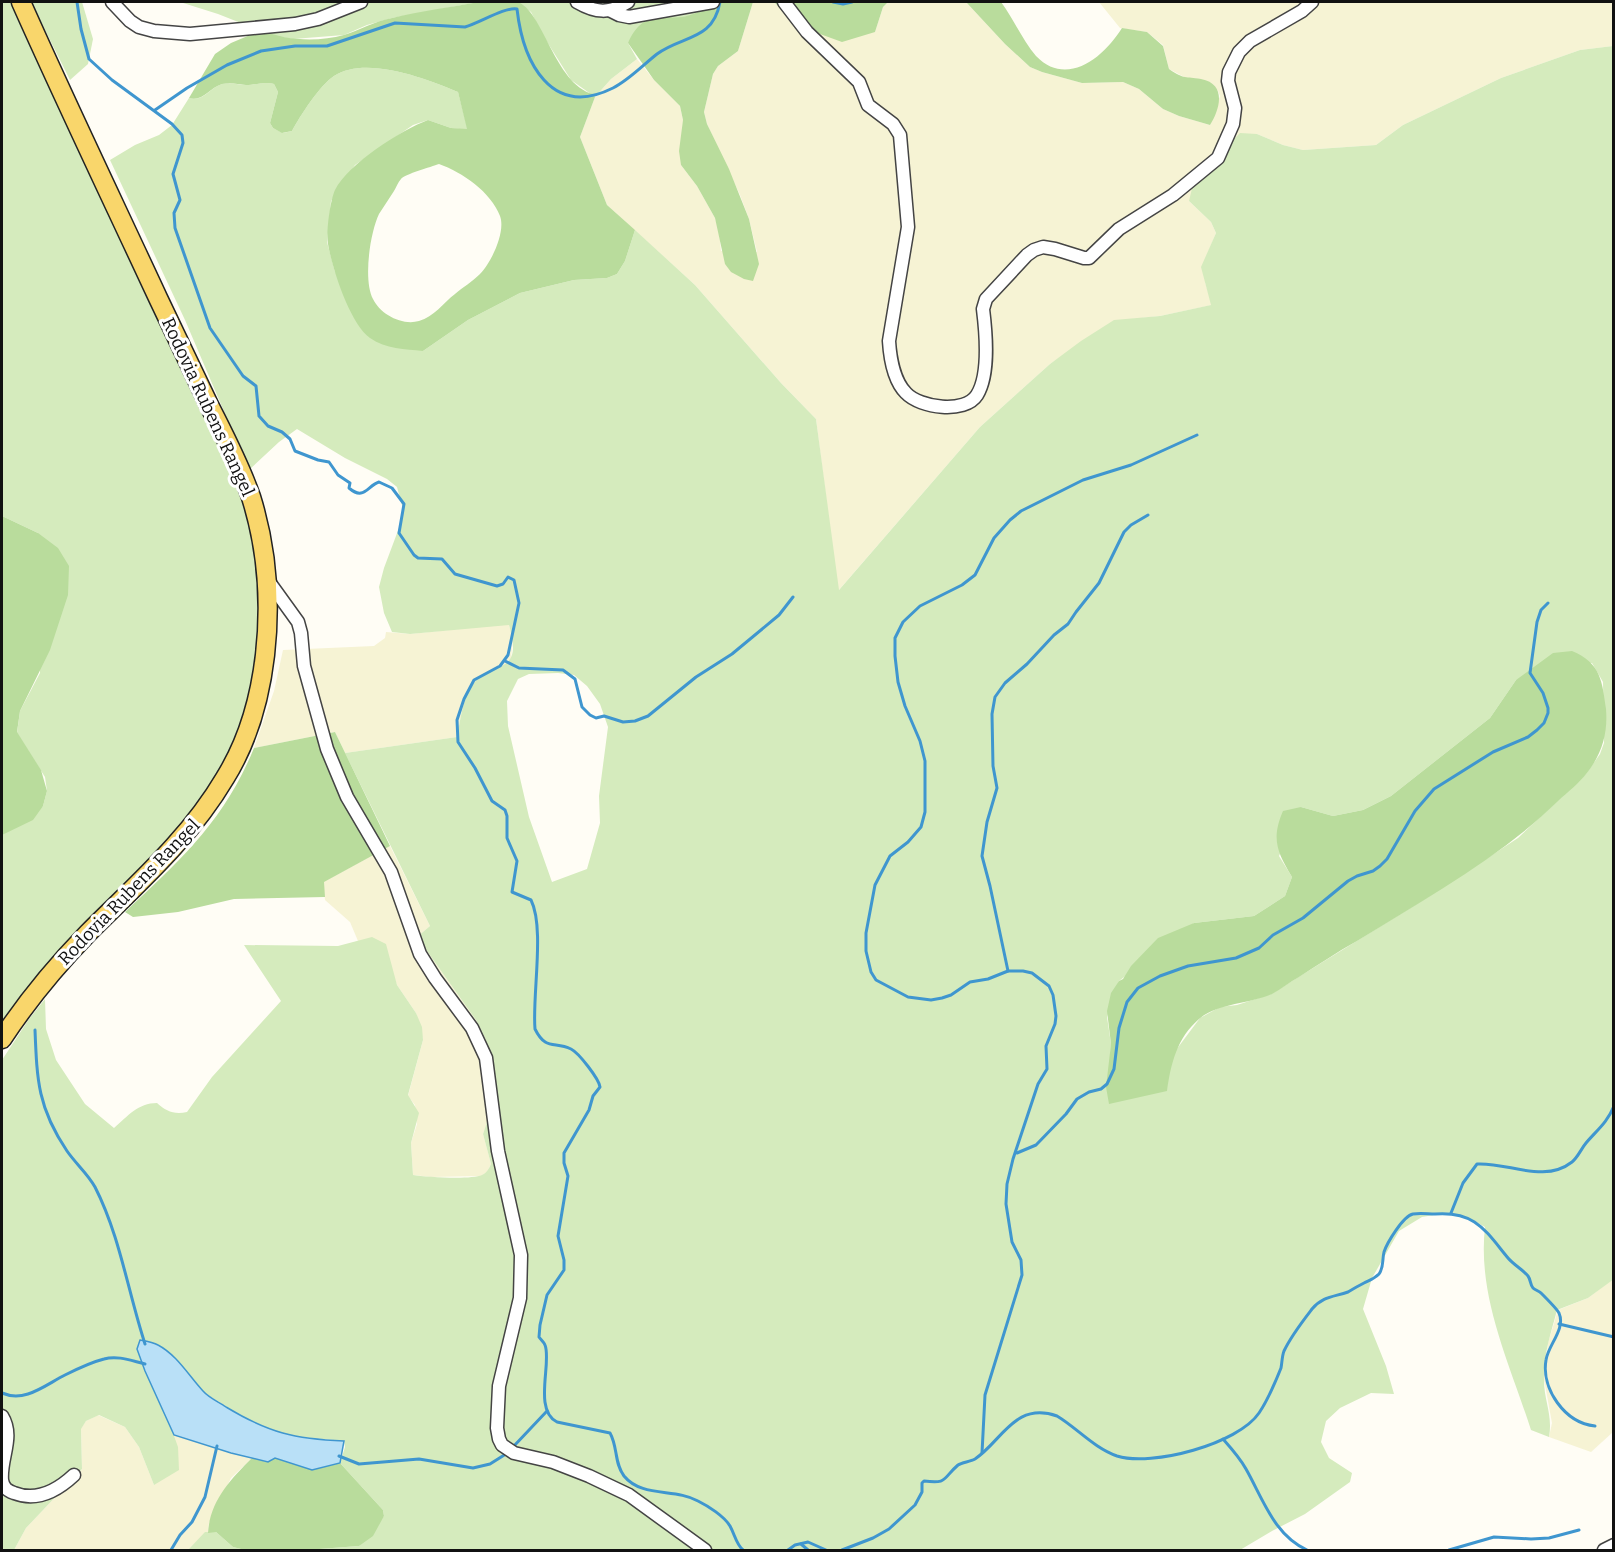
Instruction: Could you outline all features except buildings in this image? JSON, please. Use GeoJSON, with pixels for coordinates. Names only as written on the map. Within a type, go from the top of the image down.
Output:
{"type":"FeatureCollection","features":[{"type":"Feature","properties":{"kind":"main road","name":"Rodovia Rubens Rangel"},"geometry":{"type":"LineString","coordinates":[[2,1039],[50,974],[183,838],[227,776],[245,739],[257,702],[269,611],[259,526],[239,465],[84,141],[21,2]]}},
{"type":"Feature","properties":{"kind":"street"},"geometry":{"type":"LineString","coordinates":[[112,2],[139,27],[154,31],[190,34],[318,19],[360,2]]}},
{"type":"Feature","properties":{"kind":"street"},"geometry":{"type":"LineString","coordinates":[[577,2],[595,10],[611,10],[628,2]]}},
{"type":"Feature","properties":{"kind":"street"},"geometry":{"type":"LineString","coordinates":[[611,10],[629,17],[713,2]]}},
{"type":"Feature","properties":{"kind":"street"},"geometry":{"type":"LineString","coordinates":[[784,2],[807,32],[859,82],[868,105],[893,124],[900,135],[908,227],[889,342],[890,353],[899,383],[906,394],[935,407],[962,406],[976,397],[985,375],[983,309],[986,299],[1027,255],[1043,248],[1089,258],[1119,229],[1173,195],[1218,158],[1233,124],[1235,108],[1228,72],[1239,52],[1250,41],[1302,11],[1312,2]]}},
{"type":"Feature","properties":{"kind":"street"},"geometry":{"type":"LineString","coordinates":[[267,579],[298,622],[304,666],[327,749],[347,797],[391,872],[420,954],[472,1028],[486,1058],[498,1151],[521,1255],[520,1298],[499,1386],[497,1428],[499,1439],[502,1445],[514,1453],[553,1462],[590,1476],[629,1495],[705,1551]]}},
{"type":"Feature","properties":{"kind":"street"},"geometry":{"type":"LineString","coordinates":[[2,1416],[8,1433],[2,1481],[8,1491],[24,1497],[44,1494],[61,1487],[75,1475]]}},
{"type":"Feature","properties":{"kind":"street"},"geometry":{"type":"LineString","coordinates":[[1604,1551],[1614,1545]]}},
{"type":"Feature","properties":{"kind":"shaded area"},"geometry":{"type":"Polygon","coordinates":[[[753,2],[775,3],[798,26],[875,32],[883,7],[888,2],[966,2],[1030,67],[1082,83],[1123,82],[1139,89],[1163,109],[1210,125],[1220,96],[1218,91],[1209,82],[1186,78],[1169,69],[1163,45],[1147,32],[1120,28],[1099,2],[1613,2],[1613,46],[1580,50],[1501,78],[1403,125],[1376,145],[1303,150],[1283,145],[1257,134],[1189,201],[1211,222],[1216,233],[1206,257],[1205,282],[1212,305],[1160,316],[1114,321],[1050,364],[980,427],[838,591],[816,419],[781,383],[695,285],[607,205],[580,137],[595,97],[611,79],[637,59],[680,106],[683,120],[681,165],[697,186],[715,218],[721,251],[757,252],[740,195],[707,124],[704,112],[713,74],[718,66],[738,51],[753,2]]]}},
{"type":"Feature","properties":{"kind":"shaded area"},"geometry":{"type":"Polygon","coordinates":[[[509,625],[513,639],[511,658],[506,665],[486,674],[463,705],[457,737],[345,753],[335,732],[254,748],[274,691],[283,650],[374,646],[385,638],[386,632],[410,634],[509,625]]]}},
{"type":"Feature","properties":{"kind":"shaded area"},"geometry":{"type":"Polygon","coordinates":[[[390,846],[430,926],[417,937],[476,1020],[486,1040],[492,1107],[483,1134],[491,1164],[487,1172],[481,1176],[413,1175],[411,1143],[417,1124],[415,1105],[408,1096],[423,1040],[416,1013],[397,985],[391,968],[358,941],[350,922],[325,900],[323,882],[390,846]]]}},
{"type":"Feature","properties":{"kind":"shaded area"},"geometry":{"type":"Polygon","coordinates":[[[1613,1279],[1613,1432],[1591,1452],[1549,1437],[1552,1423],[1544,1379],[1548,1343],[1558,1310],[1588,1298],[1613,1279]]]}},
{"type":"Feature","properties":{"kind":"shaded area"},"geometry":{"type":"Polygon","coordinates":[[[98,1415],[125,1427],[139,1447],[154,1485],[174,1435],[252,1458],[231,1478],[209,1523],[208,1533],[205,1533],[188,1550],[14,1550],[26,1528],[82,1469],[81,1428],[86,1421],[98,1415]]]}},
{"type":"Feature","properties":{"kind":"green space"},"geometry":{"type":"Polygon","coordinates":[[[513,1],[526,8],[568,76],[580,87],[593,94],[595,97],[580,137],[607,205],[635,230],[625,261],[617,274],[607,278],[574,280],[520,293],[468,320],[423,351],[389,346],[376,342],[363,331],[349,308],[338,281],[328,239],[333,195],[342,180],[363,159],[417,125],[428,120],[451,128],[467,129],[458,92],[396,71],[379,68],[347,70],[334,76],[323,86],[292,131],[282,133],[273,128],[270,123],[278,92],[274,84],[225,83],[198,98],[189,98],[215,54],[231,43],[262,30],[292,38],[324,39],[344,35],[386,19],[479,2],[513,1]],[[439,164],[403,177],[376,222],[369,257],[368,280],[376,304],[392,318],[412,322],[434,313],[480,274],[493,255],[501,230],[500,216],[496,207],[475,184],[439,164]]]}},
{"type":"Feature","properties":{"kind":"green space"},"geometry":{"type":"Polygon","coordinates":[[[2,2],[15,2],[245,500],[266,601],[253,708],[212,798],[2,1032],[2,835],[43,806],[47,791],[45,777],[17,733],[20,711],[40,673],[38,533],[2,516],[2,2]]]}},
{"type":"Feature","properties":{"kind":"green space"},"geometry":{"type":"Polygon","coordinates":[[[31,2],[82,2],[93,39],[88,64],[70,80],[31,2]]]}},
{"type":"Feature","properties":{"kind":"green space"},"geometry":{"type":"Polygon","coordinates":[[[180,2],[479,2],[392,18],[344,35],[293,39],[274,36],[180,2]]]}},
{"type":"Feature","properties":{"kind":"green space"},"geometry":{"type":"Polygon","coordinates":[[[517,2],[699,2],[702,8],[692,16],[683,17],[628,43],[637,59],[611,79],[595,97],[571,80],[531,12],[517,2]]]}},
{"type":"Feature","properties":{"kind":"green space"},"geometry":{"type":"Polygon","coordinates":[[[699,2],[753,2],[738,51],[718,66],[713,74],[704,112],[707,124],[729,169],[749,219],[759,264],[753,281],[731,272],[725,264],[715,218],[697,186],[681,165],[679,151],[683,120],[680,106],[654,80],[628,43],[635,30],[643,22],[690,15],[701,10],[699,2]]]}},
{"type":"Feature","properties":{"kind":"green space"},"geometry":{"type":"Polygon","coordinates":[[[762,2],[888,2],[883,7],[875,32],[842,42],[798,26],[775,3],[762,2]]]}},
{"type":"Feature","properties":{"kind":"green space"},"geometry":{"type":"Polygon","coordinates":[[[966,2],[1001,2],[1036,56],[1048,65],[1060,69],[1072,69],[1095,58],[1122,28],[1147,32],[1163,46],[1169,69],[1182,76],[1201,79],[1215,86],[1219,98],[1214,119],[1210,125],[1179,116],[1163,109],[1139,89],[1123,82],[1082,83],[1030,67],[966,2]]]}},
{"type":"Feature","properties":{"kind":"green space"},"geometry":{"type":"Polygon","coordinates":[[[1613,46],[1614,1279],[1588,1298],[1557,1310],[1544,1371],[1544,1388],[1550,1422],[1549,1437],[1531,1430],[1497,1330],[1486,1279],[1485,1227],[1467,1217],[1440,1214],[1422,1217],[1399,1231],[1372,1278],[1363,1309],[1386,1366],[1394,1394],[1371,1393],[1340,1408],[1326,1421],[1321,1442],[1329,1458],[1352,1473],[1350,1482],[1305,1514],[1240,1550],[306,1550],[359,1546],[384,1516],[383,1510],[340,1463],[345,1447],[344,1441],[290,1436],[241,1416],[205,1393],[184,1368],[157,1344],[168,1419],[178,1447],[179,1470],[154,1485],[139,1447],[125,1427],[99,1415],[86,1421],[81,1429],[82,1469],[26,1528],[14,1550],[2,1550],[2,1060],[45,999],[46,1029],[56,1060],[85,1104],[114,1128],[144,1105],[157,1103],[174,1113],[187,1112],[212,1077],[281,1001],[244,945],[338,946],[372,937],[386,944],[397,985],[416,1013],[422,1027],[423,1040],[408,1095],[419,1113],[411,1143],[413,1175],[448,1178],[476,1177],[485,1173],[491,1164],[483,1134],[492,1107],[486,1040],[476,1020],[417,937],[430,926],[345,753],[457,737],[467,695],[474,683],[510,660],[513,653],[513,641],[509,625],[410,634],[392,632],[384,613],[379,587],[402,520],[403,509],[397,487],[387,479],[345,458],[297,429],[279,442],[249,470],[185,320],[110,160],[135,145],[159,135],[172,125],[189,98],[199,98],[222,84],[274,84],[278,92],[270,123],[273,128],[283,133],[292,131],[311,101],[329,80],[347,70],[379,68],[396,71],[458,92],[468,130],[451,128],[428,120],[413,125],[355,165],[331,201],[327,242],[335,272],[423,351],[468,320],[520,293],[574,280],[607,278],[617,274],[625,261],[635,230],[695,285],[781,383],[816,419],[839,590],[980,427],[1050,364],[1114,320],[1160,316],[1211,305],[1201,267],[1216,233],[1211,222],[1189,201],[1194,180],[1240,133],[1257,134],[1283,145],[1303,150],[1376,145],[1403,125],[1501,78],[1580,50],[1613,46]],[[1592,663],[1516,680],[1490,718],[1391,796],[1363,810],[1333,816],[1301,807],[1279,856],[1292,877],[1285,896],[1254,916],[1194,923],[1119,981],[1107,1017],[1111,1044],[1110,1064],[1166,1091],[1176,1050],[1200,1018],[1220,1007],[1237,1005],[1271,994],[1428,897],[1518,838],[1586,774],[1600,754],[1604,743],[1603,682],[1592,663]],[[529,674],[518,679],[507,701],[508,726],[529,817],[552,882],[587,869],[600,823],[599,796],[608,727],[600,704],[587,686],[574,675],[529,674]]]}},
{"type":"Feature","properties":{"kind":"green space"},"geometry":{"type":"Polygon","coordinates":[[[2,516],[38,533],[58,548],[69,566],[68,595],[50,650],[20,711],[17,732],[41,770],[47,791],[43,806],[33,820],[2,835],[2,516]]]}},
{"type":"Feature","properties":{"kind":"green space"},"geometry":{"type":"Polygon","coordinates":[[[1572,651],[1589,661],[1594,667],[1601,682],[1606,709],[1605,735],[1600,751],[1592,766],[1577,784],[1512,841],[1436,893],[1272,994],[1215,1010],[1199,1019],[1185,1034],[1176,1052],[1167,1091],[1109,1104],[1106,1087],[1111,1044],[1107,1011],[1111,993],[1131,966],[1158,938],[1194,923],[1254,916],[1285,896],[1292,877],[1277,845],[1277,830],[1283,811],[1301,807],[1333,816],[1363,810],[1391,796],[1490,718],[1516,680],[1553,653],[1572,651]]]}},
{"type":"Feature","properties":{"kind":"green space"},"geometry":{"type":"Polygon","coordinates":[[[335,732],[390,846],[324,882],[325,897],[234,899],[178,912],[133,917],[125,912],[183,857],[215,818],[242,774],[254,748],[335,732]]]}},
{"type":"Feature","properties":{"kind":"green space"},"geometry":{"type":"Polygon","coordinates":[[[252,1458],[267,1462],[275,1458],[312,1470],[340,1463],[383,1510],[384,1516],[373,1536],[359,1546],[306,1550],[245,1550],[233,1547],[216,1532],[208,1533],[210,1521],[222,1492],[252,1458]]]}},
{"type":"Feature","properties":{"kind":"green space"},"geometry":{"type":"Polygon","coordinates":[[[205,1532],[216,1532],[233,1547],[245,1550],[188,1550],[205,1532]]]}},
{"type":"Feature","properties":{"kind":"water"},"geometry":{"type":"Polygon","coordinates":[[[140,1340],[154,1343],[165,1349],[208,1396],[241,1416],[283,1433],[344,1441],[340,1463],[312,1470],[275,1458],[268,1462],[231,1453],[174,1435],[137,1349],[140,1340]]]}},
{"type":"Feature","properties":{"kind":"waterway"},"geometry":{"type":"LineString","coordinates":[[77,2],[89,59],[112,80],[172,124],[182,135],[183,143],[173,174],[180,200],[174,213],[175,228],[210,328],[243,376],[256,386],[259,416],[268,426],[282,432],[290,439],[295,451],[329,462],[338,475],[350,483],[349,488],[354,492],[362,493],[379,482],[392,488],[404,504],[399,533],[418,558],[442,559],[455,574],[497,586],[503,584],[508,577],[514,580],[519,603],[508,655],[500,666],[474,680],[457,720],[458,742],[492,801],[505,810],[507,838],[517,861],[512,892],[531,900],[535,912],[538,944],[535,1029],[547,1043],[575,1051],[600,1087],[593,1096],[589,1110],[564,1153],[568,1176],[558,1236],[564,1270],[547,1295],[539,1337],[545,1344],[547,1353],[546,1407],[550,1416],[557,1422],[610,1433],[621,1471],[631,1483],[649,1490],[689,1497],[698,1501],[727,1522],[743,1550]]}},
{"type":"Feature","properties":{"kind":"waterway"},"geometry":{"type":"LineString","coordinates":[[155,110],[227,65],[261,51],[295,46],[327,46],[395,23],[465,27],[512,9],[517,9],[526,48],[544,80],[557,91],[573,96],[591,96],[619,85],[657,54],[704,31],[716,15],[720,2]]}},
{"type":"Feature","properties":{"kind":"waterway"},"geometry":{"type":"LineString","coordinates":[[833,2],[843,4],[852,2]]}},
{"type":"Feature","properties":{"kind":"waterway"},"geometry":{"type":"LineString","coordinates":[[982,1453],[985,1395],[1022,1275],[1021,1260],[1012,1242],[1006,1204],[1007,1184],[1038,1084],[1047,1069],[1046,1046],[1056,1016],[1053,995],[1049,986],[1032,973],[1008,971],[988,979],[970,982],[951,995],[931,1000],[908,997],[876,980],[871,972],[866,951],[866,933],[875,885],[890,856],[908,842],[921,827],[925,812],[925,761],[898,682],[895,638],[903,622],[920,606],[962,585],[975,575],[994,538],[1021,511],[1083,480],[1131,465],[1197,435]]}},
{"type":"Feature","properties":{"kind":"waterway"},"geometry":{"type":"LineString","coordinates":[[1008,971],[982,856],[987,822],[997,788],[993,766],[992,714],[995,697],[1005,683],[1068,624],[1099,583],[1124,532],[1148,515]]}},
{"type":"Feature","properties":{"kind":"waterway"},"geometry":{"type":"LineString","coordinates":[[505,661],[519,668],[563,670],[575,679],[582,707],[590,715],[596,718],[604,716],[623,722],[635,721],[648,716],[696,677],[732,654],[779,615],[793,597]]}},
{"type":"Feature","properties":{"kind":"waterway"},"geometry":{"type":"LineString","coordinates":[[1017,1153],[1036,1145],[1077,1099],[1107,1084],[1114,1069],[1119,1028],[1127,1002],[1138,988],[1160,976],[1188,966],[1236,958],[1259,948],[1273,935],[1303,918],[1348,881],[1380,866],[1387,859],[1415,811],[1434,789],[1493,752],[1528,737],[1544,723],[1548,708],[1543,693],[1530,673],[1537,622],[1541,610],[1548,603]]}},
{"type":"Feature","properties":{"kind":"waterway"},"geometry":{"type":"LineString","coordinates":[[35,1030],[38,1079],[45,1107],[57,1136],[92,1182],[104,1206],[145,1344]]}},
{"type":"Feature","properties":{"kind":"waterway"},"geometry":{"type":"LineString","coordinates":[[1451,1213],[1463,1183],[1477,1164],[1538,1172],[1561,1168],[1576,1158],[1605,1122],[1614,1106]]}},
{"type":"Feature","properties":{"kind":"waterway"},"geometry":{"type":"LineString","coordinates":[[842,1550],[889,1529],[915,1505],[922,1492],[924,1481],[941,1481],[958,1465],[975,1459],[985,1451],[1010,1425],[1030,1414],[1043,1413],[1057,1416],[1101,1448],[1117,1456],[1132,1459],[1172,1455],[1193,1450],[1233,1434],[1259,1413],[1281,1368],[1284,1351],[1312,1309],[1325,1299],[1348,1292],[1379,1274],[1388,1243],[1400,1225],[1413,1214],[1449,1214],[1470,1219],[1478,1224],[1510,1260],[1528,1276],[1532,1287],[1553,1306],[1561,1319],[1546,1360],[1545,1371],[1551,1393],[1557,1403],[1574,1418],[1595,1426]]}},
{"type":"Feature","properties":{"kind":"waterway"},"geometry":{"type":"LineString","coordinates":[[1559,1324],[1614,1337]]}},
{"type":"Feature","properties":{"kind":"waterway"},"geometry":{"type":"LineString","coordinates":[[2,1393],[19,1396],[35,1392],[79,1368],[104,1359],[120,1358],[145,1364]]}},
{"type":"Feature","properties":{"kind":"waterway"},"geometry":{"type":"LineString","coordinates":[[513,1447],[547,1411]]}},
{"type":"Feature","properties":{"kind":"waterway"},"geometry":{"type":"LineString","coordinates":[[1223,1439],[1244,1465],[1278,1526],[1286,1535],[1307,1550]]}},
{"type":"Feature","properties":{"kind":"waterway"},"geometry":{"type":"LineString","coordinates":[[171,1550],[180,1535],[192,1522],[205,1497],[217,1446]]}},
{"type":"Feature","properties":{"kind":"waterway"},"geometry":{"type":"LineString","coordinates":[[339,1456],[359,1464],[419,1459],[473,1468],[490,1464],[509,1452]]}},
{"type":"Feature","properties":{"kind":"waterway"},"geometry":{"type":"LineString","coordinates":[[1449,1550],[1494,1537],[1549,1538],[1579,1530]]}},
{"type":"Feature","properties":{"kind":"waterway"},"geometry":{"type":"LineString","coordinates":[[788,1550],[795,1545],[808,1542],[826,1550]]}},
{"type":"Feature","properties":{"kind":"waterway"},"geometry":{"type":"LineString","coordinates":[[801,1544],[808,1550]]}}]}
